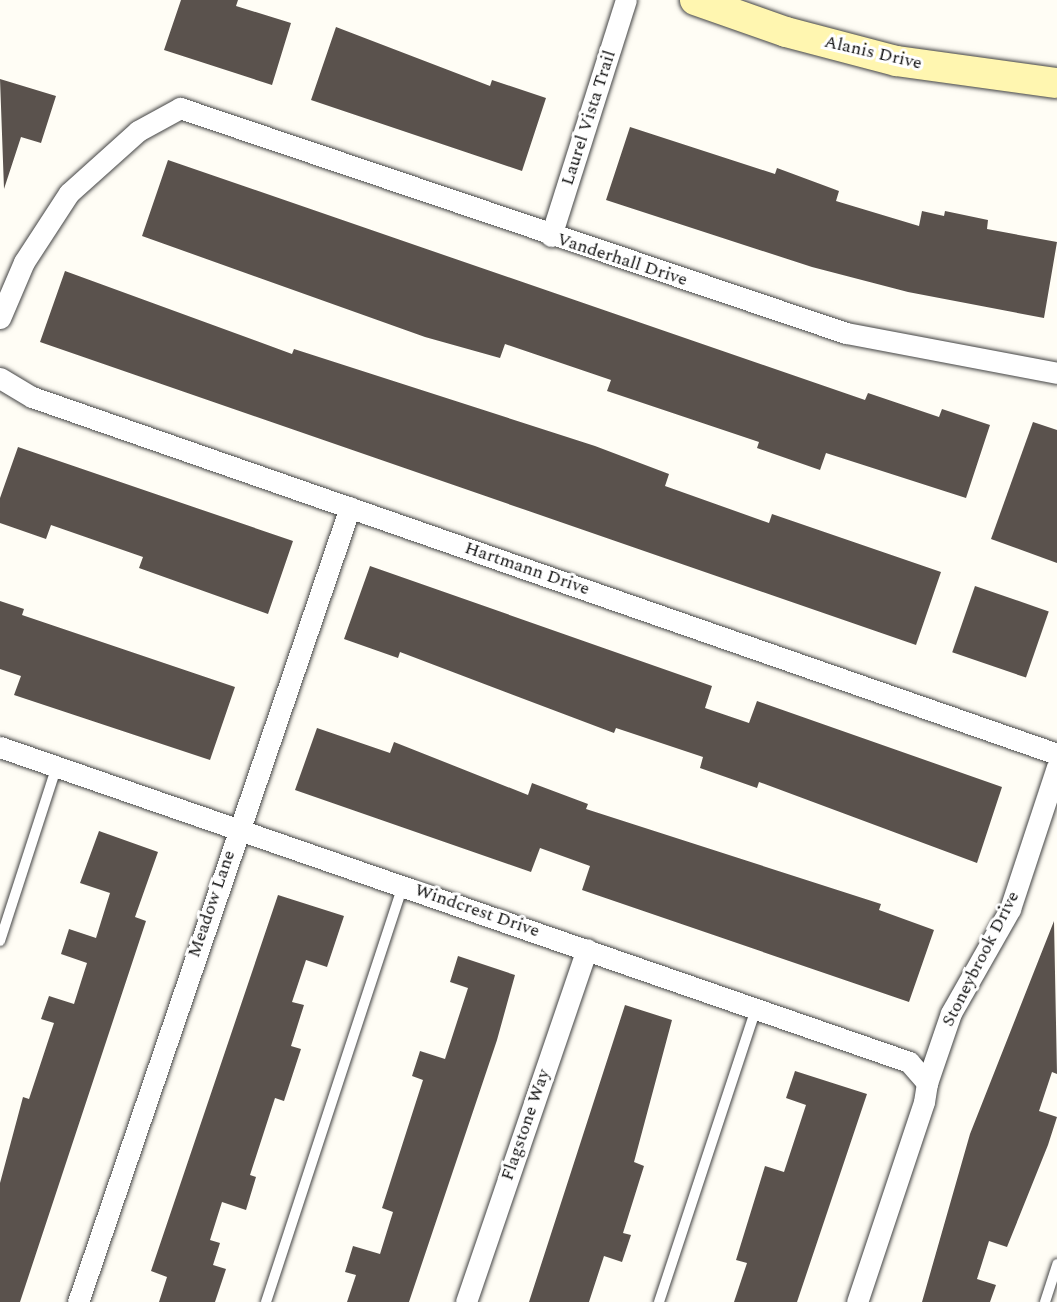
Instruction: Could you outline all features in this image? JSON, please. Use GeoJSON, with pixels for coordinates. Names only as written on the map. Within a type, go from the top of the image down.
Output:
{"type":"FeatureCollection","features":[{"type":"Feature","properties":{"kind":"main road","name":"Alanis Drive"},"geometry":{"type":"LineString","coordinates":[[694,0],[786,32],[896,61],[1057,83]]}},
{"type":"Feature","properties":{"kind":"street","name":"Laurel Vista Trail"},"geometry":{"type":"LineString","coordinates":[[551,236],[626,0]]}},
{"type":"Feature","properties":{"kind":"street","name":"Vanderhall Drive"},"geometry":{"type":"LineString","coordinates":[[0,318],[24,262],[69,193],[167,111],[197,111],[551,236],[846,333],[1057,373]]}},
{"type":"Feature","properties":{"kind":"street","name":"Hartmann Drive"},"geometry":{"type":"LineString","coordinates":[[0,378],[32,397],[1057,754]]}},
{"type":"Feature","properties":{"kind":"street","name":"Meadow Lane"},"geometry":{"type":"LineString","coordinates":[[78,1302],[350,507]]}},
{"type":"Feature","properties":{"kind":"street","name":"Windcrest Drive"},"geometry":{"type":"LineString","coordinates":[[0,747],[909,1062],[925,1092]]}},
{"type":"Feature","properties":{"kind":"street","name":"Stoneybrook Drive"},"geometry":{"type":"LineString","coordinates":[[857,1302],[951,1013],[1010,909],[1057,767]]}},
{"type":"Feature","properties":{"kind":"street","name":"Flagstone Way"},"geometry":{"type":"LineString","coordinates":[[466,1302],[587,949]]}},
{"type":"Feature","properties":{"kind":"lane"},"geometry":{"type":"LineString","coordinates":[[0,941],[57,766]]}},
{"type":"Feature","properties":{"kind":"lane"},"geometry":{"type":"LineString","coordinates":[[266,1302],[403,886]]}},
{"type":"Feature","properties":{"kind":"lane"},"geometry":{"type":"LineString","coordinates":[[659,1302],[756,1008]]}},
{"type":"Feature","properties":{"kind":"lane"},"geometry":{"type":"LineString","coordinates":[[1045,1302],[1057,1264]]}},
{"type":"Feature","properties":{"kind":"building"},"geometry":{"type":"Polygon","coordinates":[[[181,0],[238,0],[236,6],[291,23],[272,85],[164,50],[181,0]]]}},
{"type":"Feature","properties":{"kind":"building"},"geometry":{"type":"Polygon","coordinates":[[[336,27],[490,86],[492,80],[546,98],[522,171],[311,100],[336,27]]]}},
{"type":"Feature","properties":{"kind":"building"},"geometry":{"type":"Polygon","coordinates":[[[0,79],[56,96],[41,143],[21,137],[4,189],[0,79]]]}},
{"type":"Feature","properties":{"kind":"building"},"geometry":{"type":"Polygon","coordinates":[[[630,127],[775,174],[777,168],[839,191],[836,201],[919,226],[922,211],[944,216],[945,211],[988,220],[987,229],[1057,242],[1044,318],[908,292],[812,267],[606,200],[630,127]]]}},
{"type":"Feature","properties":{"kind":"building"},"geometry":{"type":"Polygon","coordinates":[[[168,160],[865,400],[868,393],[939,417],[942,409],[990,425],[966,498],[826,453],[820,470],[757,448],[759,442],[607,391],[611,380],[505,344],[500,358],[425,337],[142,236],[168,160]]]}},
{"type":"Feature","properties":{"kind":"building"},"geometry":{"type":"Polygon","coordinates":[[[65,271],[292,354],[294,349],[595,446],[669,474],[665,486],[769,523],[772,514],[941,572],[916,645],[40,342],[65,271]]]}},
{"type":"Feature","properties":{"kind":"building"},"geometry":{"type":"Polygon","coordinates":[[[1033,422],[1057,430],[1057,563],[991,539],[1033,422]]]}},
{"type":"Feature","properties":{"kind":"building"},"geometry":{"type":"Polygon","coordinates":[[[18,447],[293,541],[268,614],[139,568],[143,557],[51,525],[46,539],[0,523],[0,498],[18,447]]]}},
{"type":"Feature","properties":{"kind":"building"},"geometry":{"type":"Polygon","coordinates":[[[370,566],[712,686],[705,708],[749,723],[757,701],[1002,787],[977,863],[759,782],[757,788],[700,768],[703,757],[616,728],[614,733],[400,652],[398,658],[344,639],[370,566]]]}},
{"type":"Feature","properties":{"kind":"building"},"geometry":{"type":"Polygon","coordinates":[[[975,586],[1049,611],[1026,678],[952,652],[975,586]]]}},
{"type":"Feature","properties":{"kind":"building"},"geometry":{"type":"Polygon","coordinates":[[[0,601],[24,609],[22,615],[235,687],[210,760],[14,695],[21,676],[0,669],[0,601]]]}},
{"type":"Feature","properties":{"kind":"building"},"geometry":{"type":"Polygon","coordinates":[[[317,728],[390,753],[394,742],[528,795],[532,783],[588,804],[586,809],[881,904],[879,910],[934,930],[909,1002],[582,890],[590,866],[540,848],[531,872],[295,790],[317,728]]]}},
{"type":"Feature","properties":{"kind":"building"},"geometry":{"type":"Polygon","coordinates":[[[99,831],[158,852],[135,917],[146,921],[20,1302],[0,1302],[0,1183],[23,1097],[29,1099],[54,1023],[41,1019],[49,996],[74,1004],[87,963],[61,954],[69,929],[96,938],[110,893],[80,883],[99,831]]]}},
{"type":"Feature","properties":{"kind":"building"},"geometry":{"type":"Polygon","coordinates":[[[278,895],[344,916],[327,967],[306,960],[292,1002],[304,1005],[291,1046],[301,1049],[284,1101],[275,1098],[250,1175],[256,1177],[246,1210],[222,1202],[210,1240],[220,1243],[213,1265],[226,1269],[215,1302],[159,1302],[167,1277],[151,1271],[278,895]]]}},
{"type":"Feature","properties":{"kind":"building"},"geometry":{"type":"Polygon","coordinates":[[[1054,921],[1057,1074],[1052,1072],[1039,1111],[1057,1117],[1048,1145],[1007,1247],[989,1241],[977,1279],[996,1285],[990,1302],[922,1302],[970,1134],[1054,921]]]}},
{"type":"Feature","properties":{"kind":"building"},"geometry":{"type":"Polygon","coordinates":[[[458,956],[515,975],[497,1040],[409,1302],[347,1302],[356,1275],[345,1272],[353,1246],[380,1254],[393,1212],[382,1208],[423,1080],[412,1076],[420,1051],[445,1059],[468,988],[450,982],[458,956]]]}},
{"type":"Feature","properties":{"kind":"building"},"geometry":{"type":"Polygon","coordinates":[[[625,1005],[672,1020],[634,1162],[644,1166],[623,1233],[631,1235],[622,1262],[604,1256],[589,1302],[529,1302],[625,1005]]]}},
{"type":"Feature","properties":{"kind":"building"},"geometry":{"type":"Polygon","coordinates":[[[795,1071],[867,1094],[797,1302],[734,1302],[747,1263],[736,1260],[765,1166],[784,1172],[806,1105],[786,1098],[795,1071]]]}}]}
